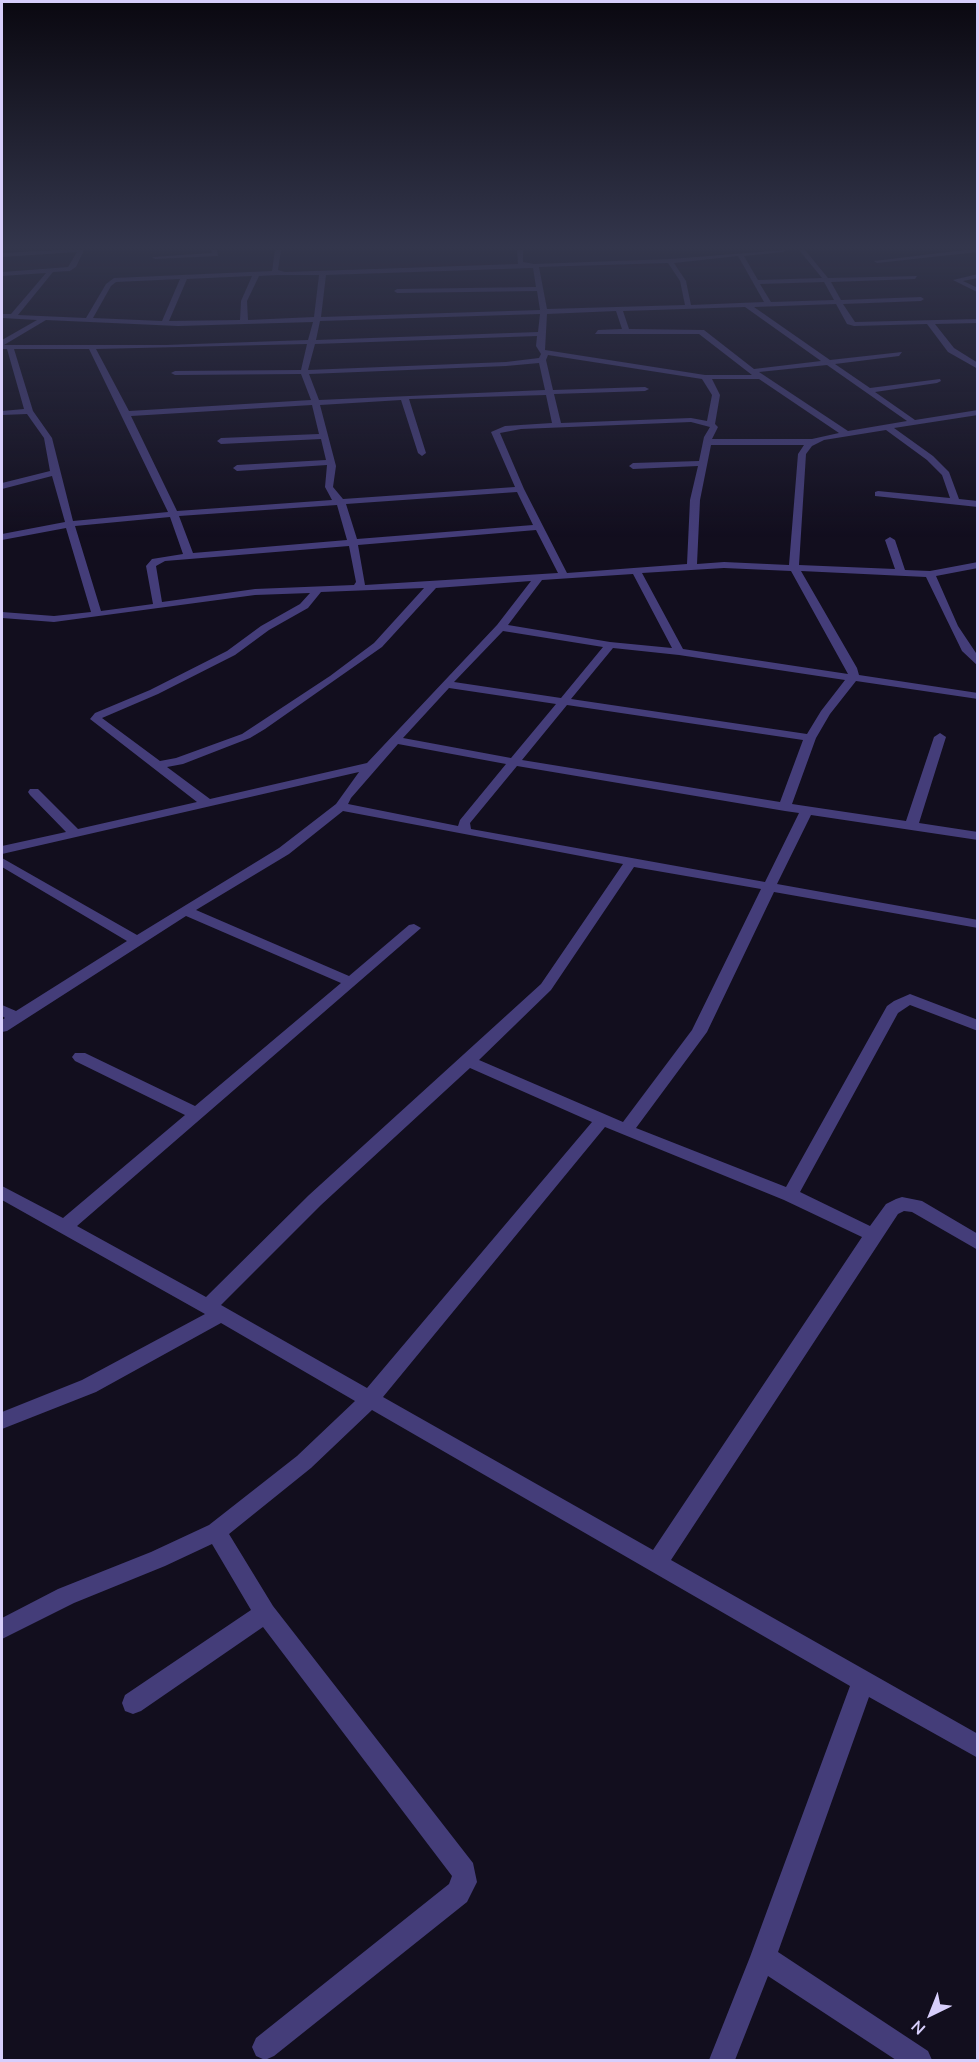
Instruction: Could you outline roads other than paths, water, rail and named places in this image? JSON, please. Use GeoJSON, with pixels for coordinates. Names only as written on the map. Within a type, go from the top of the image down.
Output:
{"type":"FeatureCollection","features":[{"type":"Feature","properties":{"kind":"street"},"geometry":{"type":"LineString","coordinates":[[4,346],[29,411],[48,438],[56,464],[55,472],[97,615]]}},
{"type":"Feature","properties":{"kind":"street"},"geometry":{"type":"LineString","coordinates":[[93,346],[173,513],[189,556]]}},
{"type":"Feature","properties":{"kind":"street"},"geometry":{"type":"LineString","coordinates":[[125,346],[200,346]]}},
{"type":"Feature","properties":{"kind":"street"},"geometry":{"type":"LineString","coordinates":[[311,346],[303,372],[332,466],[329,487],[341,502],[353,543],[361,582],[358,588]]}},
{"type":"Feature","properties":{"kind":"street"},"geometry":{"type":"LineString","coordinates":[[540,346],[557,425]]}},
{"type":"Feature","properties":{"kind":"street"},"geometry":{"type":"LineString","coordinates":[[718,346],[844,432]]}},
{"type":"Feature","properties":{"kind":"street"},"geometry":{"type":"LineString","coordinates":[[806,346],[913,422]]}},
{"type":"Feature","properties":{"kind":"street"},"geometry":{"type":"LineString","coordinates":[[948,346],[978,366]]}},
{"type":"Feature","properties":{"kind":"street"},"geometry":{"type":"LineString","coordinates":[[752,371],[898,354]]}},
{"type":"Feature","properties":{"kind":"street"},"geometry":{"type":"LineString","coordinates":[[175,373],[303,372],[506,364],[544,357],[691,373],[705,377],[762,377]]}},
{"type":"Feature","properties":{"kind":"street"},"geometry":{"type":"LineString","coordinates":[[692,567],[695,500],[702,463],[714,427],[711,424],[716,395],[711,383],[705,377]]}},
{"type":"Feature","properties":{"kind":"street"},"geometry":{"type":"LineString","coordinates":[[870,390],[937,381]]}},
{"type":"Feature","properties":{"kind":"street"},"geometry":{"type":"LineString","coordinates":[[126,414],[404,397],[645,389]]}},
{"type":"Feature","properties":{"kind":"street"},"geometry":{"type":"LineString","coordinates":[[404,397],[422,453]]}},
{"type":"Feature","properties":{"kind":"street"},"geometry":{"type":"LineString","coordinates":[[2,413],[29,411]]}},
{"type":"Feature","properties":{"kind":"street"},"geometry":{"type":"LineString","coordinates":[[785,807],[810,738],[825,712],[853,678],[855,672],[794,568],[802,454],[809,444],[844,432],[978,412]]}},
{"type":"Feature","properties":{"kind":"street"},"geometry":{"type":"LineString","coordinates":[[967,413],[978,422]]}},
{"type":"Feature","properties":{"kind":"street"},"geometry":{"type":"LineString","coordinates":[[564,576],[520,489],[495,432],[505,428],[691,420],[711,424]]}},
{"type":"Feature","properties":{"kind":"street"},"geometry":{"type":"LineString","coordinates":[[887,427],[938,466],[945,474],[955,501]]}},
{"type":"Feature","properties":{"kind":"street"},"geometry":{"type":"LineString","coordinates":[[221,441],[323,436]]}},
{"type":"Feature","properties":{"kind":"street"},"geometry":{"type":"LineString","coordinates":[[708,442],[814,442]]}},
{"type":"Feature","properties":{"kind":"street"},"geometry":{"type":"LineString","coordinates":[[237,468],[330,462]]}},
{"type":"Feature","properties":{"kind":"street"},"geometry":{"type":"LineString","coordinates":[[633,466],[702,463]]}},
{"type":"Feature","properties":{"kind":"street"},"geometry":{"type":"LineString","coordinates":[[2,486],[55,472]]}},
{"type":"Feature","properties":{"kind":"street"},"geometry":{"type":"LineString","coordinates":[[2,537],[91,520],[520,489]]}},
{"type":"Feature","properties":{"kind":"street"},"geometry":{"type":"LineString","coordinates":[[878,494],[978,504]]}},
{"type":"Feature","properties":{"kind":"street"},"geometry":{"type":"LineString","coordinates":[[158,606],[152,566],[154,561],[164,558],[540,527]]}},
{"type":"Feature","properties":{"kind":"street"},"geometry":{"type":"LineString","coordinates":[[890,540],[901,574]]}},
{"type":"Feature","properties":{"kind":"street"},"geometry":{"type":"LineString","coordinates":[[4,617],[54,619],[97,615],[255,592],[433,585],[724,565],[901,574],[930,574],[978,565]]}},
{"type":"Feature","properties":{"kind":"street"},"geometry":{"type":"LineString","coordinates":[[636,571],[678,652]]}},
{"type":"Feature","properties":{"kind":"street"},"geometry":{"type":"LineString","coordinates":[[930,574],[953,626],[967,651],[978,663]]}},
{"type":"Feature","properties":{"kind":"street"},"geometry":{"type":"LineString","coordinates":[[2,1027],[184,911],[284,851],[341,806],[345,797],[371,766],[501,627],[539,577]]}},
{"type":"Feature","properties":{"kind":"street"},"geometry":{"type":"LineString","coordinates":[[159,765],[179,761],[246,736],[270,721],[378,645],[433,585]]}},
{"type":"Feature","properties":{"kind":"street"},"geometry":{"type":"LineString","coordinates":[[207,803],[159,765],[98,723],[96,719],[99,715],[154,692],[231,652],[265,628],[304,606],[318,590]]}},
{"type":"Feature","properties":{"kind":"street"},"geometry":{"type":"LineString","coordinates":[[501,627],[610,645],[678,652],[978,696]]}},
{"type":"Feature","properties":{"kind":"street"},"geometry":{"type":"LineString","coordinates":[[465,831],[464,823],[610,645]]}},
{"type":"Feature","properties":{"kind":"street"},"geometry":{"type":"LineString","coordinates":[[446,684],[810,738]]}},
{"type":"Feature","properties":{"kind":"street"},"geometry":{"type":"LineString","coordinates":[[911,827],[940,737]]}},
{"type":"Feature","properties":{"kind":"street"},"geometry":{"type":"LineString","coordinates":[[395,740],[806,811],[978,836]]}},
{"type":"Feature","properties":{"kind":"street"},"geometry":{"type":"LineString","coordinates":[[2,850],[371,766]]}},
{"type":"Feature","properties":{"kind":"street"},"geometry":{"type":"LineString","coordinates":[[34,792],[75,833]]}},
{"type":"Feature","properties":{"kind":"street"},"geometry":{"type":"LineString","coordinates":[[341,806],[355,811],[978,924]]}},
{"type":"Feature","properties":{"kind":"street"},"geometry":{"type":"LineString","coordinates":[[626,1130],[699,1032],[720,992],[767,886],[806,811]]}},
{"type":"Feature","properties":{"kind":"street"},"geometry":{"type":"LineString","coordinates":[[2,862],[137,941]]}},
{"type":"Feature","properties":{"kind":"street"},"geometry":{"type":"LineString","coordinates":[[2,1421],[89,1386],[214,1310],[315,1200],[546,987],[631,862]]}},
{"type":"Feature","properties":{"kind":"street"},"geometry":{"type":"LineString","coordinates":[[184,911],[349,981]]}},
{"type":"Feature","properties":{"kind":"street"},"geometry":{"type":"LineString","coordinates":[[64,1227],[349,981],[414,928]]}},
{"type":"Feature","properties":{"kind":"street"},"geometry":{"type":"LineString","coordinates":[[790,1195],[898,1004],[910,999],[978,1026]]}},
{"type":"Feature","properties":{"kind":"street"},"geometry":{"type":"LineString","coordinates":[[2,1010],[15,1017]]}},
{"type":"Feature","properties":{"kind":"street"},"geometry":{"type":"LineString","coordinates":[[80,1057],[196,1113]]}},
{"type":"Feature","properties":{"kind":"street"},"geometry":{"type":"LineString","coordinates":[[468,1061],[626,1130],[790,1195],[873,1235]]}},
{"type":"Feature","properties":{"kind":"street"},"geometry":{"type":"LineString","coordinates":[[2,1629],[66,1596],[216,1532],[304,1462],[370,1399],[602,1120]]}},
{"type":"Feature","properties":{"kind":"street"},"geometry":{"type":"LineString","coordinates":[[2,1192],[214,1310],[978,1747]]}},
{"type":"Feature","properties":{"kind":"street"},"geometry":{"type":"LineString","coordinates":[[656,1564],[892,1209],[902,1204],[916,1206],[978,1243]]}},
{"type":"Feature","properties":{"kind":"street"},"geometry":{"type":"LineString","coordinates":[[216,1532],[265,1613],[464,1872],[465,1882],[458,1893],[265,2047]]}},
{"type":"Feature","properties":{"kind":"street"},"geometry":{"type":"LineString","coordinates":[[132,1703],[265,1613]]}},
{"type":"Feature","properties":{"kind":"street"},"geometry":{"type":"LineString","coordinates":[[722,2061],[764,1957],[863,1681]]}},
{"type":"Feature","properties":{"kind":"street"},"geometry":{"type":"LineString","coordinates":[[764,1957],[919,2061]]}}]}
